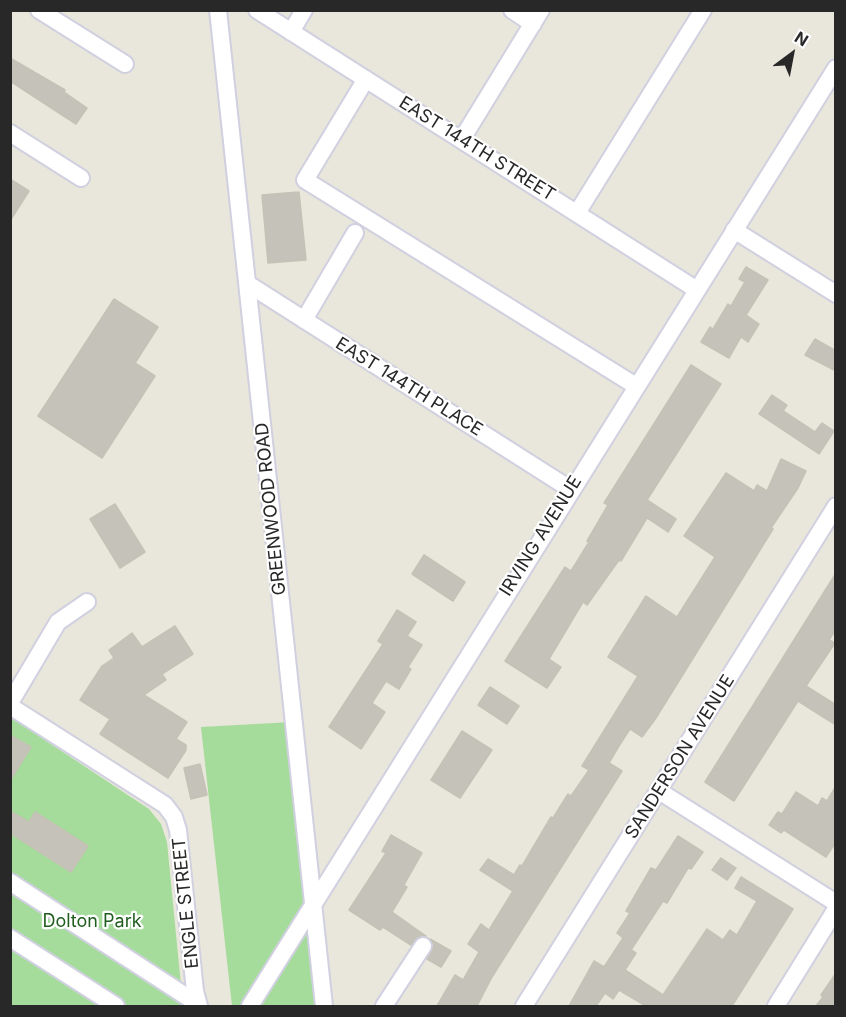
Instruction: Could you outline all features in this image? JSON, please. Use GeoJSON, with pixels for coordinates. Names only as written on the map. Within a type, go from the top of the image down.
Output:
{"type":"FeatureCollection","features":[{"type":"Feature","properties":{"kind":"street"},"geometry":{"type":"LineString","coordinates":[[39,10],[125,64]]}},
{"type":"Feature","properties":{"kind":"street","name":"GREENWOOD ROAD"},"geometry":{"type":"LineString","coordinates":[[218,10],[311,907],[324,1006]]}},
{"type":"Feature","properties":{"kind":"street","name":"EAST 144TH STREET"},"geometry":{"type":"LineString","coordinates":[[257,10],[697,290]]}},
{"type":"Feature","properties":{"kind":"street"},"geometry":{"type":"LineString","coordinates":[[291,32],[304,10]]}},
{"type":"Feature","properties":{"kind":"street"},"geometry":{"type":"LineString","coordinates":[[462,139],[537,17],[512,10]]}},
{"type":"Feature","properties":{"kind":"street"},"geometry":{"type":"LineString","coordinates":[[577,213],[703,10]]}},
{"type":"Feature","properties":{"kind":"street","name":"IRVING AVENUE"},"geometry":{"type":"LineString","coordinates":[[250,1006],[570,489],[836,68]]}},
{"type":"Feature","properties":{"kind":"street"},"geometry":{"type":"LineString","coordinates":[[366,78],[305,180],[636,386]]}},
{"type":"Feature","properties":{"kind":"street"},"geometry":{"type":"LineString","coordinates":[[10,133],[81,178]]}},
{"type":"Feature","properties":{"kind":"street"},"geometry":{"type":"LineString","coordinates":[[734,230],[836,294]]}},
{"type":"Feature","properties":{"kind":"street"},"geometry":{"type":"LineString","coordinates":[[304,320],[355,233]]}},
{"type":"Feature","properties":{"kind":"street","name":"EAST 144TH PLACE"},"geometry":{"type":"LineString","coordinates":[[248,284],[570,489]]}},
{"type":"Feature","properties":{"kind":"street","name":"SANDERSON AVENUE"},"geometry":{"type":"LineString","coordinates":[[524,1006],[836,506]]}},
{"type":"Feature","properties":{"kind":"street"},"geometry":{"type":"LineString","coordinates":[[10,704],[58,622],[87,602]]}},
{"type":"Feature","properties":{"kind":"street","name":"ENGLE STREET"},"geometry":{"type":"LineString","coordinates":[[10,704],[165,805],[174,817],[178,830],[198,1005]]}},
{"type":"Feature","properties":{"kind":"street"},"geometry":{"type":"LineString","coordinates":[[659,791],[836,903]]}},
{"type":"Feature","properties":{"kind":"street"},"geometry":{"type":"LineString","coordinates":[[10,882],[198,1005]]}},
{"type":"Feature","properties":{"kind":"street"},"geometry":{"type":"LineString","coordinates":[[776,1006],[836,909]]}},
{"type":"Feature","properties":{"kind":"street"},"geometry":{"type":"LineString","coordinates":[[10,939],[116,1006]]}},
{"type":"Feature","properties":{"kind":"street"},"geometry":{"type":"LineString","coordinates":[[384,1006],[423,946]]}},
{"type":"Feature","properties":{"kind":"green space","name":"Dolton Park"},"geometry":{"type":"Polygon","coordinates":[[[10,717],[149,809],[161,824],[167,842],[183,1006],[11,1006],[10,717]]]}},
{"type":"Feature","properties":{"kind":"green space"},"geometry":{"type":"Polygon","coordinates":[[[292,722],[323,1006],[232,1006],[201,727],[292,722]]]}},
{"type":"Feature","properties":{"kind":"building"},"geometry":{"type":"Polygon","coordinates":[[[10,58],[65,90],[64,92],[87,108],[76,124],[10,81],[10,58]]]}},
{"type":"Feature","properties":{"kind":"building"},"geometry":{"type":"Polygon","coordinates":[[[10,179],[29,191],[10,221],[10,179]]]}},
{"type":"Feature","properties":{"kind":"building"},"geometry":{"type":"Polygon","coordinates":[[[299,192],[306,260],[268,263],[262,195],[299,192]]]}},
{"type":"Feature","properties":{"kind":"building"},"geometry":{"type":"Polygon","coordinates":[[[746,267],[768,280],[746,315],[759,324],[748,342],[741,337],[729,358],[701,342],[710,327],[713,329],[728,304],[731,306],[745,282],[739,279],[746,267]]]}},
{"type":"Feature","properties":{"kind":"building"},"geometry":{"type":"Polygon","coordinates":[[[114,299],[158,327],[135,363],[155,376],[102,458],[38,416],[114,299]]]}},
{"type":"Feature","properties":{"kind":"building"},"geometry":{"type":"Polygon","coordinates":[[[815,339],[836,351],[836,371],[805,355],[815,339]]]}},
{"type":"Feature","properties":{"kind":"building"},"geometry":{"type":"Polygon","coordinates":[[[691,365],[721,384],[647,500],[676,519],[668,532],[647,518],[621,561],[619,560],[587,605],[583,602],[549,659],[561,667],[547,688],[505,661],[565,567],[571,571],[608,505],[604,503],[691,365]]]}},
{"type":"Feature","properties":{"kind":"building"},"geometry":{"type":"Polygon","coordinates":[[[772,395],[787,405],[783,411],[815,432],[822,423],[834,431],[819,454],[759,414],[772,395]]]}},
{"type":"Feature","properties":{"kind":"building"},"geometry":{"type":"Polygon","coordinates":[[[781,459],[806,471],[798,488],[771,528],[773,529],[656,718],[642,737],[630,729],[619,746],[609,763],[622,771],[492,977],[477,1006],[437,1006],[455,975],[463,980],[479,952],[468,944],[481,924],[489,930],[513,891],[480,870],[488,859],[514,875],[520,865],[522,866],[551,817],[553,818],[568,794],[571,796],[589,770],[582,766],[638,676],[608,657],[646,596],[677,617],[715,557],[684,536],[726,473],[754,491],[757,485],[767,491],[781,459]]]}},
{"type":"Feature","properties":{"kind":"building"},"geometry":{"type":"Polygon","coordinates":[[[115,504],[145,552],[120,568],[90,519],[115,504]]]}},
{"type":"Feature","properties":{"kind":"building"},"geometry":{"type":"Polygon","coordinates":[[[424,555],[465,582],[453,601],[412,574],[424,555]]]}},
{"type":"Feature","properties":{"kind":"building"},"geometry":{"type":"Polygon","coordinates":[[[836,573],[836,629],[829,640],[835,643],[806,686],[836,705],[836,725],[798,701],[734,801],[705,782],[836,573]]]}},
{"type":"Feature","properties":{"kind":"building"},"geometry":{"type":"Polygon","coordinates":[[[397,610],[416,622],[407,636],[422,645],[408,667],[411,669],[399,689],[386,681],[372,703],[385,712],[361,749],[329,727],[383,644],[378,641],[397,610]]]}},
{"type":"Feature","properties":{"kind":"building"},"geometry":{"type":"Polygon","coordinates":[[[175,626],[193,654],[162,674],[166,680],[144,695],[187,722],[176,739],[186,745],[186,750],[168,778],[100,734],[110,719],[80,700],[102,666],[114,658],[109,650],[132,633],[142,647],[175,626]]]}},
{"type":"Feature","properties":{"kind":"building"},"geometry":{"type":"Polygon","coordinates":[[[490,687],[519,706],[507,724],[478,705],[490,687]]]}},
{"type":"Feature","properties":{"kind":"building"},"geometry":{"type":"Polygon","coordinates":[[[462,731],[492,750],[460,798],[431,780],[462,731]]]}},
{"type":"Feature","properties":{"kind":"building"},"geometry":{"type":"Polygon","coordinates":[[[10,735],[31,747],[10,781],[10,735]]]}},
{"type":"Feature","properties":{"kind":"building"},"geometry":{"type":"Polygon","coordinates":[[[200,764],[207,795],[191,799],[184,768],[200,764]]]}},
{"type":"Feature","properties":{"kind":"building"},"geometry":{"type":"Polygon","coordinates":[[[836,786],[836,842],[826,857],[784,830],[781,833],[769,825],[778,812],[782,814],[796,792],[818,806],[822,798],[827,801],[836,786]]]}},
{"type":"Feature","properties":{"kind":"building"},"geometry":{"type":"Polygon","coordinates":[[[10,811],[29,822],[35,812],[88,846],[71,872],[10,833],[10,811]]]}},
{"type":"Feature","properties":{"kind":"building"},"geometry":{"type":"Polygon","coordinates":[[[391,835],[422,853],[404,885],[407,887],[392,912],[426,936],[418,937],[411,945],[383,927],[380,930],[349,910],[386,853],[382,851],[391,835]]]}},
{"type":"Feature","properties":{"kind":"building"},"geometry":{"type":"Polygon","coordinates":[[[678,836],[703,852],[691,869],[688,868],[667,903],[663,901],[631,950],[636,953],[625,970],[663,995],[707,929],[723,940],[730,930],[737,935],[757,901],[735,888],[741,877],[793,909],[732,1006],[646,1006],[619,990],[613,999],[605,993],[596,1006],[569,1006],[594,961],[604,967],[623,938],[617,933],[630,913],[626,911],[651,868],[656,870],[678,836]]]}},
{"type":"Feature","properties":{"kind":"building"},"geometry":{"type":"Polygon","coordinates":[[[721,858],[736,868],[727,880],[712,870],[721,858]]]}},
{"type":"Feature","properties":{"kind":"building"},"geometry":{"type":"Polygon","coordinates":[[[430,939],[451,951],[441,967],[427,959],[433,947],[430,939]]]}},
{"type":"Feature","properties":{"kind":"building"},"geometry":{"type":"Polygon","coordinates":[[[836,973],[836,1006],[816,1006],[823,997],[821,995],[836,973]]]}}]}
